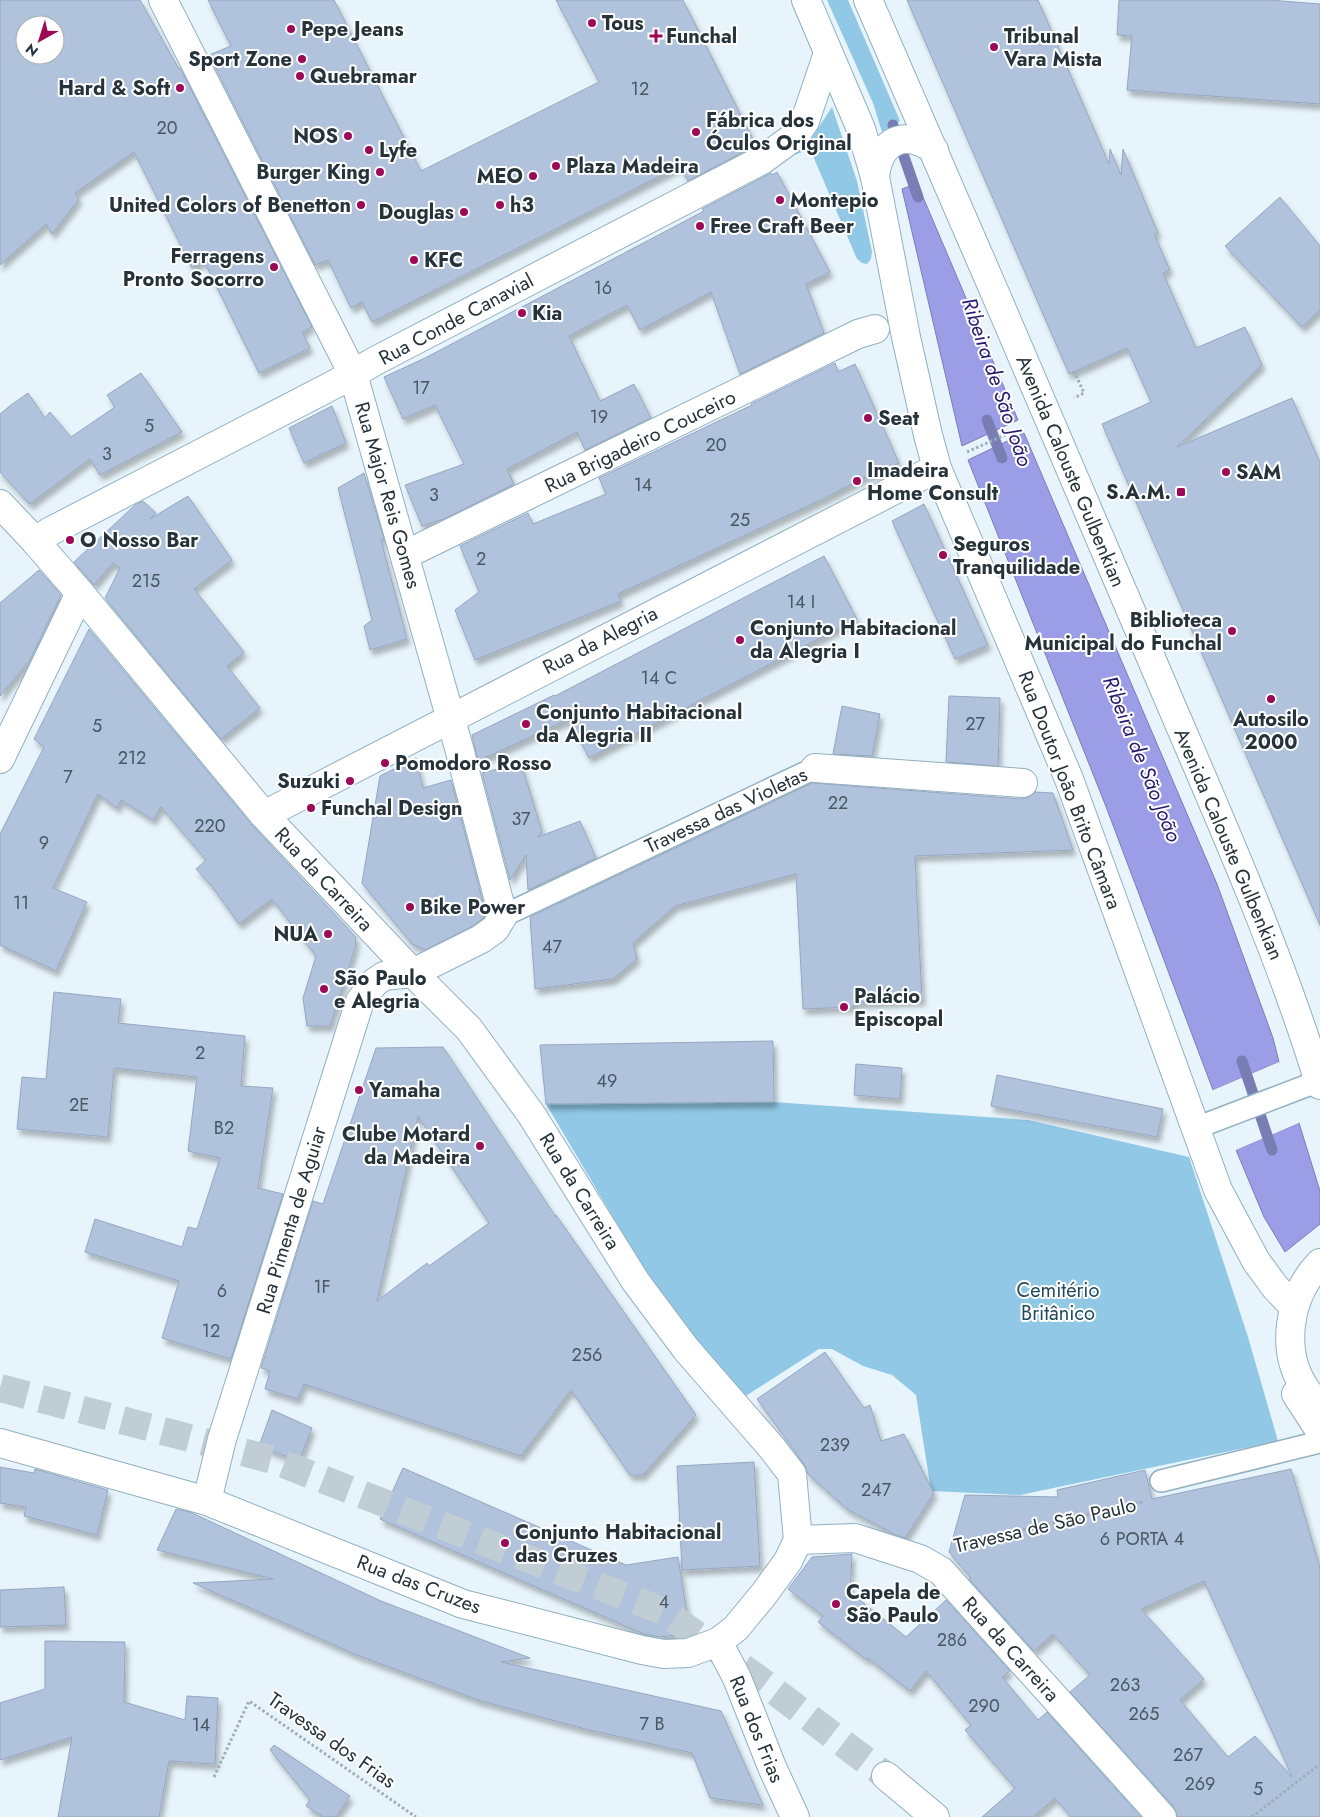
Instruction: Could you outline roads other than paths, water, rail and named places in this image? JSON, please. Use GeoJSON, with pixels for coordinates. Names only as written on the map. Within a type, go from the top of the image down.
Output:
{"type":"FeatureCollection","features":[{"type":"Feature","properties":{"kind":"street","name":"Rua Major Reis Gomes"},"geometry":{"type":"LineString","coordinates":[[163,0],[354,374],[440,685],[451,718],[503,916]]}},
{"type":"Feature","properties":{"kind":"street","name":"Rua Doutor João Brito Câmara"},"geometry":{"type":"LineString","coordinates":[[806,0],[861,129],[875,177],[906,337],[928,436],[948,462],[1069,778],[1218,1190],[1256,1261],[1294,1307]]}},
{"type":"Feature","properties":{"kind":"street","name":"Avenida Calouste Gulbenkian"},"geometry":{"type":"LineString","coordinates":[[868,0],[1313,1037],[1319,1083]]}},
{"type":"Feature","properties":{"kind":"street","name":"Rua Conde Canavial"},"geometry":{"type":"LineString","coordinates":[[35,541],[354,374],[377,360],[762,160],[795,136],[804,121],[828,54]]}},
{"type":"Feature","properties":{"kind":"street"},"geometry":{"type":"LineString","coordinates":[[875,177],[876,163],[883,150],[894,142],[908,138],[922,141],[934,150]]}},
{"type":"Feature","properties":{"kind":"street","name":"Rua Brigadeiro Couceiro"},"geometry":{"type":"LineString","coordinates":[[405,555],[850,338],[875,329]]}},
{"type":"Feature","properties":{"kind":"street","name":"Rua da Alegria"},"geometry":{"type":"LineString","coordinates":[[264,815],[948,462]]}},
{"type":"Feature","properties":{"kind":"street","name":"Rua da Carreira"},"geometry":{"type":"LineString","coordinates":[[0,504],[80,593],[264,815],[413,973],[469,1029],[531,1114],[636,1282],[686,1349],[772,1448],[792,1474],[798,1540],[854,1538],[920,1559],[941,1571],[1162,1817]]}},
{"type":"Feature","properties":{"kind":"street"},"geometry":{"type":"LineString","coordinates":[[0,759],[80,593]]}},
{"type":"Feature","properties":{"kind":"street","name":"Travessa das Violetas"},"geometry":{"type":"LineString","coordinates":[[815,768],[1023,783]]}},
{"type":"Feature","properties":{"kind":"street"},"geometry":{"type":"LineString","coordinates":[[413,973],[481,939],[495,929],[503,916]]}},
{"type":"Feature","properties":{"kind":"street","name":"Rua Pimenta de Aguiar"},"geometry":{"type":"LineString","coordinates":[[207,1501],[222,1439],[360,1001],[375,982],[384,976],[413,973]]}},
{"type":"Feature","properties":{"kind":"street"},"geometry":{"type":"LineString","coordinates":[[1314,1269],[1294,1307],[1290,1336],[1294,1364],[1306,1390],[1320,1406]]}},
{"type":"Feature","properties":{"kind":"street"},"geometry":{"type":"LineString","coordinates":[[1275,1286],[1274,1339],[1285,1376],[1320,1431]]}},
{"type":"Feature","properties":{"kind":"street","name":"Rua das Cruzes"},"geometry":{"type":"LineString","coordinates":[[0,1444],[207,1501],[463,1604],[664,1654],[688,1653],[718,1642],[736,1628],[788,1561],[798,1540]]}},
{"type":"Feature","properties":{"kind":"street","name":"Rua dos Frias"},"geometry":{"type":"LineString","coordinates":[[718,1642],[737,1678],[772,1767],[795,1817]]}},
{"type":"Feature","properties":{"kind":"street"},"geometry":{"type":"LineString","coordinates":[[886,1776],[935,1817]]}},
{"type":"Feature","properties":{"kind":"lane","name":"Travessa das Violetas"},"geometry":{"type":"LineString","coordinates":[[503,916],[815,768]]}},
{"type":"Feature","properties":{"kind":"lane"},"geometry":{"type":"LineString","coordinates":[[1196,1128],[1289,1091],[1319,1083]]}},
{"type":"Feature","properties":{"kind":"lane"},"geometry":{"type":"LineString","coordinates":[[1161,1481],[1320,1442]]}},
{"type":"Feature","properties":{"kind":"water"},"geometry":{"type":"Polygon","coordinates":[[[917,183],[1018,420],[962,446],[902,189],[917,183]]]}},
{"type":"Feature","properties":{"kind":"water"},"geometry":{"type":"Polygon","coordinates":[[[1024,433],[1217,884],[1273,1038],[1279,1062],[1213,1090],[1105,804],[968,460],[1024,433]]]}},
{"type":"Feature","properties":{"kind":"water"},"geometry":{"type":"Polygon","coordinates":[[[1299,1123],[1320,1191],[1320,1224],[1285,1252],[1264,1217],[1236,1150],[1299,1123]]]}},
{"type":"Feature","properties":{"kind":"waterway","name":"Ribeira de São João"},"geometry":{"type":"LineString","coordinates":[[893,125],[918,197]]}},
{"type":"Feature","properties":{"kind":"waterway","name":"Ribeira de São João"},"geometry":{"type":"LineString","coordinates":[[987,420],[1002,458]]}},
{"type":"Feature","properties":{"kind":"waterway","name":"Ribeira de São João"},"geometry":{"type":"LineString","coordinates":[[1242,1061],[1272,1150]]}},
{"type":"Feature","properties":{"kind":"tunnel"},"geometry":{"type":"LineString","coordinates":[[0,1388],[273,1460],[663,1611],[760,1680],[886,1776]]}},
{"type":"Feature","properties":{"kind":"place","name":"Tous"},"geometry":{"type":"Point","coordinates":[592,23]}},
{"type":"Feature","properties":{"kind":"place","name":"Pepe Jeans"},"geometry":{"type":"Point","coordinates":[291,29]}},
{"type":"Feature","properties":{"kind":"place","name":"Funchal"},"geometry":{"type":"Point","coordinates":[656,36]}},
{"type":"Feature","properties":{"kind":"place","name":"Tribunal Vara Mista"},"geometry":{"type":"Point","coordinates":[994,47]}},
{"type":"Feature","properties":{"kind":"place","name":"Sport Zone"},"geometry":{"type":"Point","coordinates":[302,59]}},
{"type":"Feature","properties":{"kind":"place","name":"Quebramar"},"geometry":{"type":"Point","coordinates":[300,76]}},
{"type":"Feature","properties":{"kind":"place","name":"Hard & Soft"},"geometry":{"type":"Point","coordinates":[180,88]}},
{"type":"Feature","properties":{"kind":"place","name":"Fábrica dos Óculos Original"},"geometry":{"type":"Point","coordinates":[696,132]}},
{"type":"Feature","properties":{"kind":"place","name":"NOS"},"geometry":{"type":"Point","coordinates":[348,136]}},
{"type":"Feature","properties":{"kind":"place","name":"Lyfe"},"geometry":{"type":"Point","coordinates":[369,150]}},
{"type":"Feature","properties":{"kind":"place","name":"Plaza Madeira"},"geometry":{"type":"Point","coordinates":[556,166]}},
{"type":"Feature","properties":{"kind":"place","name":"Burger King"},"geometry":{"type":"Point","coordinates":[380,172]}},
{"type":"Feature","properties":{"kind":"place","name":"MEO"},"geometry":{"type":"Point","coordinates":[533,176]}},
{"type":"Feature","properties":{"kind":"place","name":"Montepio"},"geometry":{"type":"Point","coordinates":[780,200]}},
{"type":"Feature","properties":{"kind":"place","name":"United Colors of Benetton"},"geometry":{"type":"Point","coordinates":[361,205]}},
{"type":"Feature","properties":{"kind":"place","name":"h3"},"geometry":{"type":"Point","coordinates":[500,205]}},
{"type":"Feature","properties":{"kind":"place","name":"Douglas"},"geometry":{"type":"Point","coordinates":[464,212]}},
{"type":"Feature","properties":{"kind":"place","name":"Free Craft Beer"},"geometry":{"type":"Point","coordinates":[700,226]}},
{"type":"Feature","properties":{"kind":"place","name":"KFC"},"geometry":{"type":"Point","coordinates":[414,260]}},
{"type":"Feature","properties":{"kind":"place","name":"Ferragens Pronto Socorro"},"geometry":{"type":"Point","coordinates":[274,267]}},
{"type":"Feature","properties":{"kind":"place","name":"Kia"},"geometry":{"type":"Point","coordinates":[522,313]}},
{"type":"Feature","properties":{"kind":"place","name":"Seat"},"geometry":{"type":"Point","coordinates":[868,418]}},
{"type":"Feature","properties":{"kind":"place","name":"SAM"},"geometry":{"type":"Point","coordinates":[1226,472]}},
{"type":"Feature","properties":{"kind":"place","name":"Imadeira Home Consult"},"geometry":{"type":"Point","coordinates":[857,481]}},
{"type":"Feature","properties":{"kind":"place","name":"S.A.M."},"geometry":{"type":"Point","coordinates":[1181,492]}},
{"type":"Feature","properties":{"kind":"place","name":"O Nosso Bar"},"geometry":{"type":"Point","coordinates":[70,540]}},
{"type":"Feature","properties":{"kind":"place","name":"Seguros Tranquilidade"},"geometry":{"type":"Point","coordinates":[943,555]}},
{"type":"Feature","properties":{"kind":"place","name":"Biblioteca Municipal do Funchal"},"geometry":{"type":"Point","coordinates":[1232,631]}},
{"type":"Feature","properties":{"kind":"place","name":"Conjunto Habitacional da Alegria I"},"geometry":{"type":"Point","coordinates":[740,640]}},
{"type":"Feature","properties":{"kind":"place","name":"Autosilo 2000"},"geometry":{"type":"Point","coordinates":[1271,699]}},
{"type":"Feature","properties":{"kind":"place","name":"Conjunto Habitacional da Alegria II"},"geometry":{"type":"Point","coordinates":[526,724]}},
{"type":"Feature","properties":{"kind":"place","name":"Pomodoro Rosso"},"geometry":{"type":"Point","coordinates":[385,763]}},
{"type":"Feature","properties":{"kind":"place","name":"Suzuki"},"geometry":{"type":"Point","coordinates":[350,781]}},
{"type":"Feature","properties":{"kind":"place","name":"Funchal Design"},"geometry":{"type":"Point","coordinates":[311,808]}},
{"type":"Feature","properties":{"kind":"place","name":"Bike Power"},"geometry":{"type":"Point","coordinates":[410,907]}},
{"type":"Feature","properties":{"kind":"place","name":"NUA"},"geometry":{"type":"Point","coordinates":[328,934]}},
{"type":"Feature","properties":{"kind":"place","name":"São Paulo e Alegria"},"geometry":{"type":"Point","coordinates":[324,989]}},
{"type":"Feature","properties":{"kind":"place","name":"Palácio Episcopal"},"geometry":{"type":"Point","coordinates":[844,1007]}},
{"type":"Feature","properties":{"kind":"place","name":"Yamaha"},"geometry":{"type":"Point","coordinates":[359,1090]}},
{"type":"Feature","properties":{"kind":"place","name":"Clube Motard da Madeira"},"geometry":{"type":"Point","coordinates":[480,1146]}},
{"type":"Feature","properties":{"kind":"place","name":"Conjunto Habitacional das Cruzes"},"geometry":{"type":"Point","coordinates":[505,1543]}},
{"type":"Feature","properties":{"kind":"place","name":"Capela de São Paulo"},"geometry":{"type":"Point","coordinates":[836,1604]}},
{"type":"Feature","properties":{"kind":"park label","name":"Cemitério Britânico"},"geometry":{"type":"Point","coordinates":[1058,1302]}}]}
